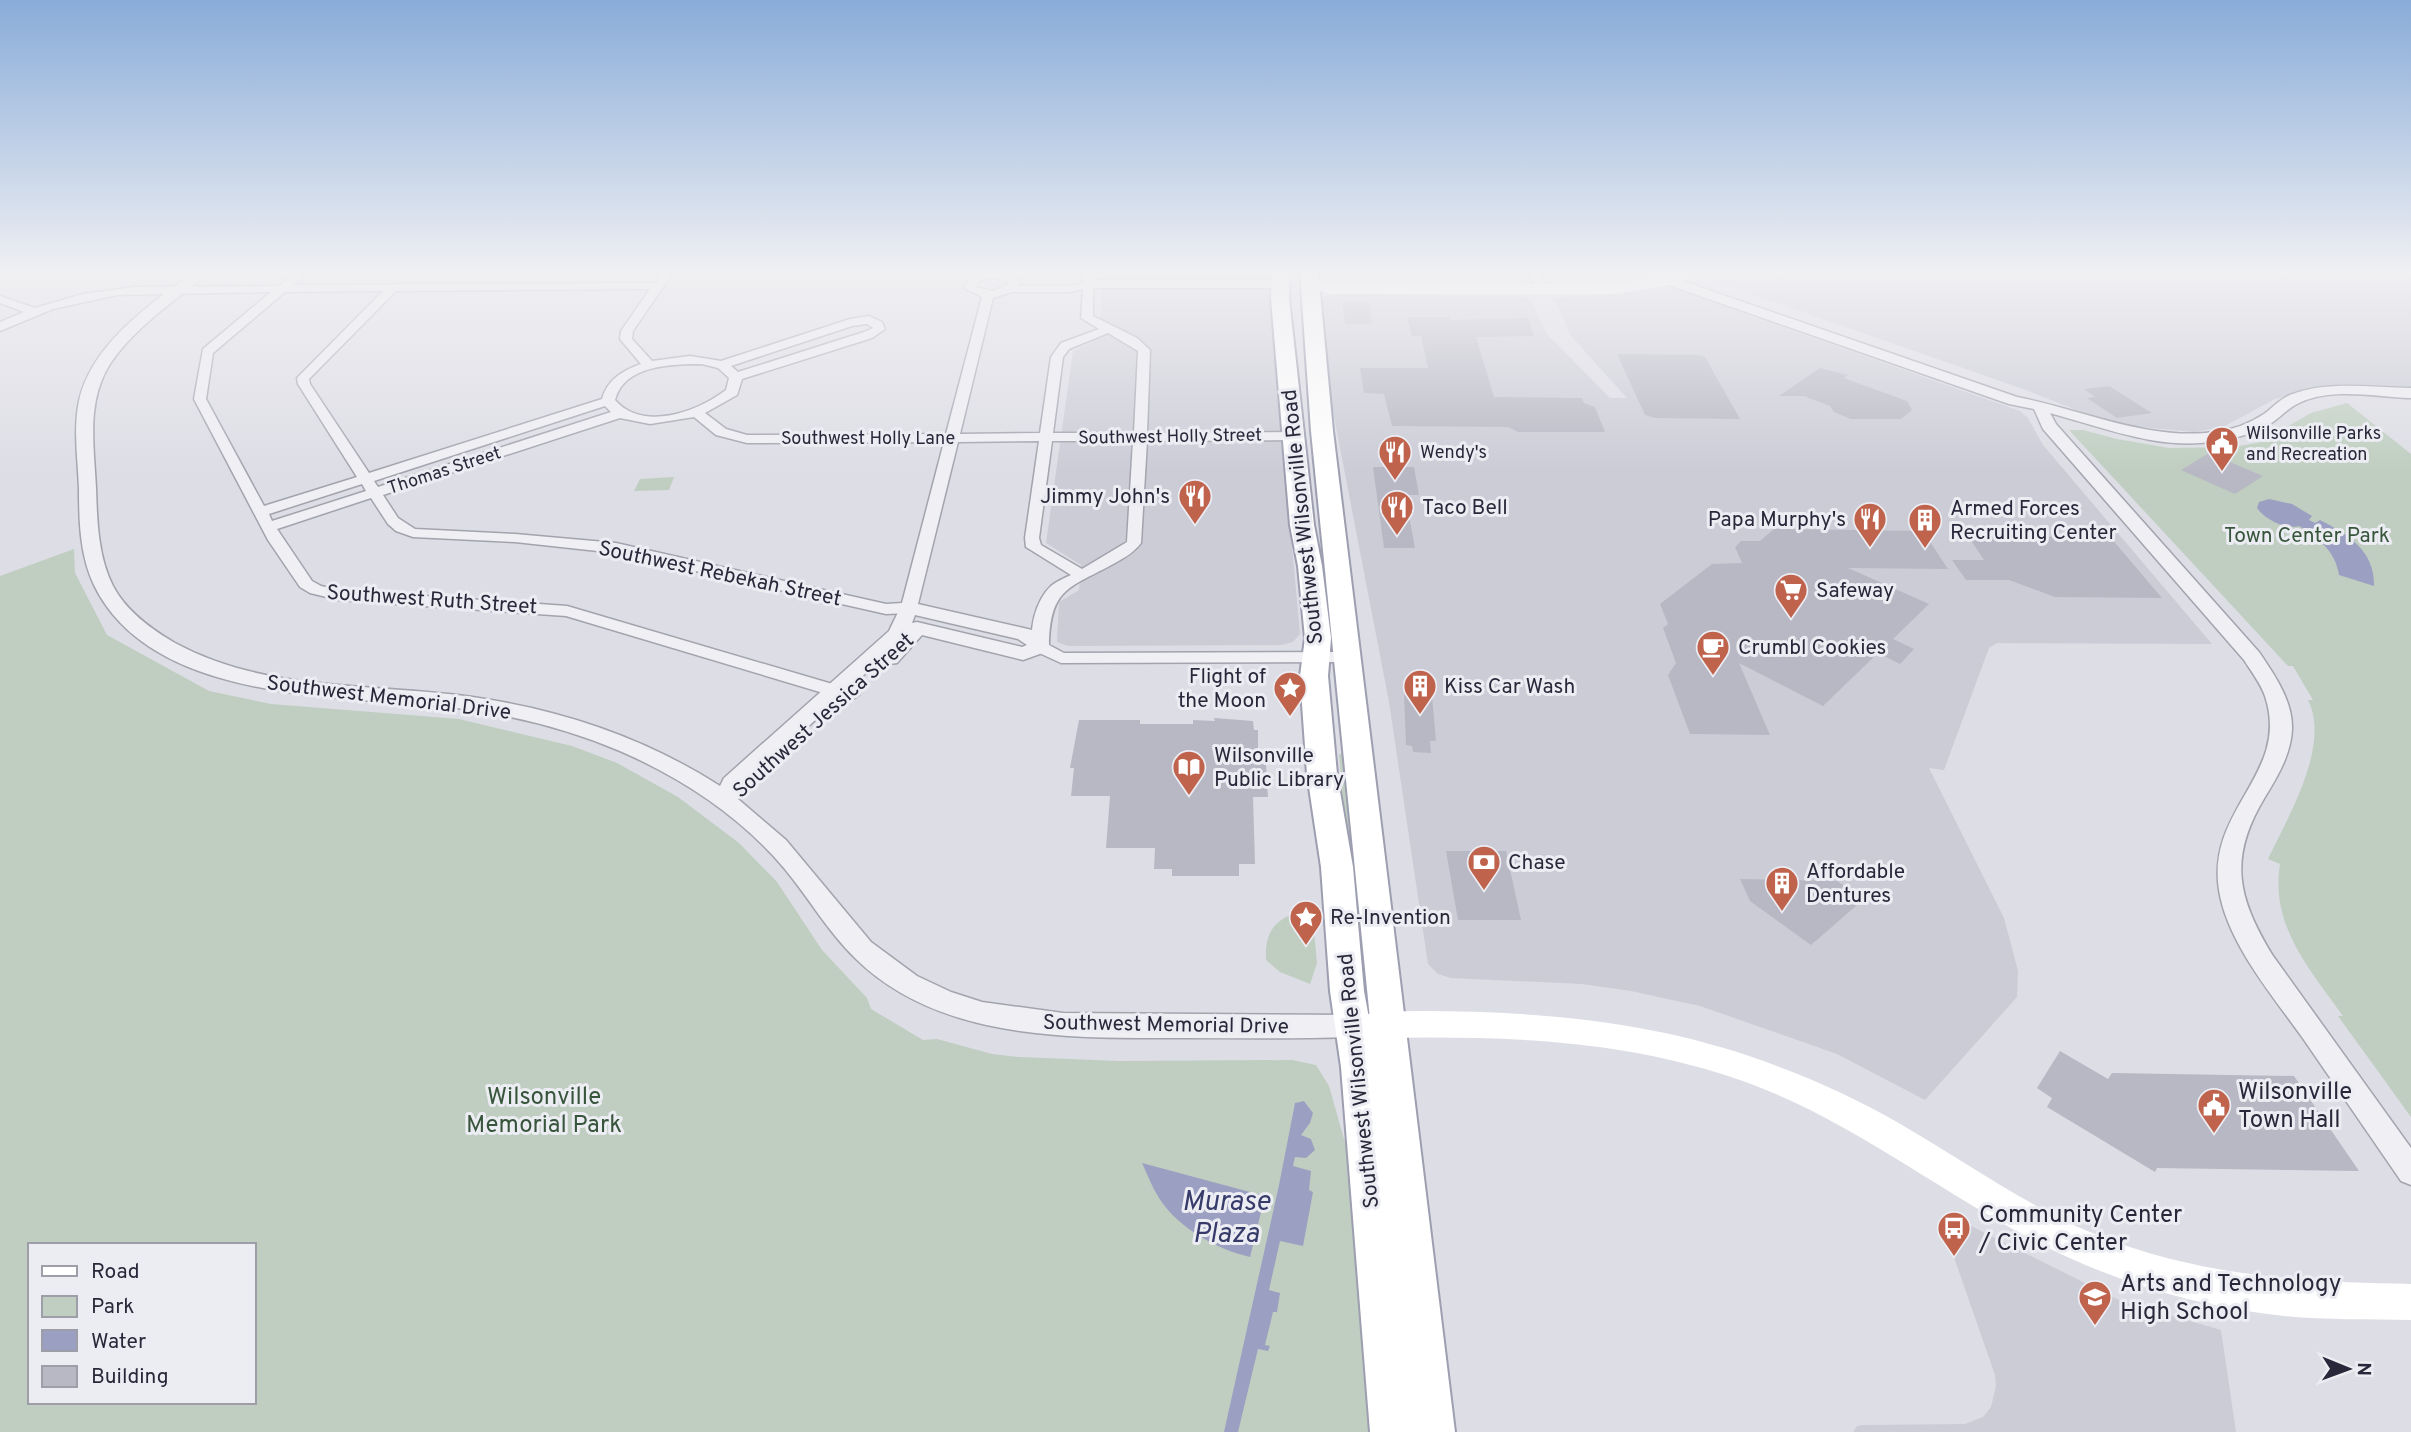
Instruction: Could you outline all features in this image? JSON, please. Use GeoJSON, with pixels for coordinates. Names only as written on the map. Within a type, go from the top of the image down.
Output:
{"type":"FeatureCollection","features":[{"type":"Feature","properties":{"kind":"main road","name":"Southwest Wilsonville Road"},"geometry":{"type":"LineString","coordinates":[[1284,338],[1302,525],[1310,566],[1318,638],[1314,676],[1322,774],[1336,867],[1346,990],[1370,1026],[1361,1081],[1392,1432]]}},
{"type":"Feature","properties":{"kind":"main road","name":"Southwest Wilsonville Road"},"geometry":{"type":"LineString","coordinates":[[1315,338],[1322,431],[1348,657],[1370,1026],[1433,1432]]}},
{"type":"Feature","properties":{"kind":"main road"},"geometry":{"type":"LineString","coordinates":[[1370,1026],[1469,1023],[1547,1026],[1658,1042],[1740,1067],[1857,1117],[2037,1224],[2113,1259],[2194,1284],[2255,1295],[2411,1302]]}},
{"type":"Feature","properties":{"kind":"street","name":"Southwest Memorial Drive"},"geometry":{"type":"LineString","coordinates":[[126,338],[99,369],[87,396],[87,505],[94,554],[107,592],[133,622],[163,645],[192,660],[263,682],[331,693],[464,702],[568,724],[620,742],[664,763],[726,802],[784,852],[832,915],[873,959],[902,981],[976,1012],[1026,1021],[1083,1026],[1370,1026]]}},
{"type":"Feature","properties":{"kind":"street","name":"Southwest Ruth Street"},"geometry":{"type":"LineString","coordinates":[[224,338],[207,352],[200,399],[268,527],[306,584],[316,590],[339,595],[559,609],[843,692]]}},
{"type":"Feature","properties":{"kind":"street","name":"Southwest Rebekah Street"},"geometry":{"type":"LineString","coordinates":[[343,338],[303,377],[304,384],[393,521],[413,533],[511,538],[616,548],[908,612],[1023,654],[1041,647],[1061,658],[1348,657]]}},
{"type":"Feature","properties":{"kind":"street"},"geometry":{"type":"LineString","coordinates":[[626,338],[649,366]]}},
{"type":"Feature","properties":{"kind":"street"},"geometry":{"type":"LineString","coordinates":[[736,377],[732,393],[724,400],[697,413],[659,420],[631,418],[619,414],[608,401],[608,395],[619,380],[649,366],[686,360],[722,365],[805,338]]}},
{"type":"Feature","properties":{"kind":"street"},"geometry":{"type":"LineString","coordinates":[[736,377],[859,338]]}},
{"type":"Feature","properties":{"kind":"street","name":"Southwest Jessica Street"},"geometry":{"type":"LineString","coordinates":[[726,802],[743,793],[843,692],[911,638],[908,612],[977,338]]}},
{"type":"Feature","properties":{"kind":"street"},"geometry":{"type":"LineString","coordinates":[[1082,575],[1034,547],[1032,538],[1057,357],[1065,346],[1086,338]]}},
{"type":"Feature","properties":{"kind":"street"},"geometry":{"type":"LineString","coordinates":[[1041,647],[1043,608],[1049,597],[1057,589],[1119,556],[1134,544],[1144,349],[1125,338]]}},
{"type":"Feature","properties":{"kind":"street"},"geometry":{"type":"LineString","coordinates":[[1846,338],[2014,401],[2042,405],[2126,432],[2163,437],[2204,438],[2247,430],[2301,397],[2340,392],[2411,393]]}},
{"type":"Feature","properties":{"kind":"street"},"geometry":{"type":"LineString","coordinates":[[722,365],[736,377]]}},
{"type":"Feature","properties":{"kind":"street","name":"Thomas Street"},"geometry":{"type":"LineString","coordinates":[[261,512],[608,401]]}},
{"type":"Feature","properties":{"kind":"street"},"geometry":{"type":"LineString","coordinates":[[2042,405],[2042,414],[2049,426],[2252,656],[2273,687],[2281,705],[2283,733],[2280,750],[2233,839],[2229,856],[2232,892],[2240,919],[2264,962],[2411,1172]]}},
{"type":"Feature","properties":{"kind":"street","name":"Southwest Holly Lane"},"geometry":{"type":"LineString","coordinates":[[697,413],[721,432],[747,439],[1046,437]]}},
{"type":"Feature","properties":{"kind":"street","name":"Thomas Street"},"geometry":{"type":"LineString","coordinates":[[268,527],[619,414]]}},
{"type":"Feature","properties":{"kind":"street","name":"Southwest Holly Street"},"geometry":{"type":"LineString","coordinates":[[1046,437],[1294,436]]}},
{"type":"Feature","properties":{"kind":"shaded area"},"geometry":{"type":"Polygon","coordinates":[[[1100,338],[1273,338],[1300,634],[1293,642],[1281,645],[1068,646],[1057,642],[1059,602],[1079,590],[1081,565],[1046,543],[1073,351],[1100,338]]]}},
{"type":"Feature","properties":{"kind":"shaded area"},"geometry":{"type":"Polygon","coordinates":[[[1325,338],[1551,338],[1610,398],[1627,398],[1573,338],[1813,338],[2020,411],[2028,418],[2043,445],[2212,644],[1997,643],[1989,648],[1944,770],[1929,768],[2004,918],[2018,971],[2017,997],[1925,1100],[1837,1054],[1700,1006],[1582,984],[1451,978],[1438,974],[1428,964],[1389,702],[1330,396],[1325,338]]]}},
{"type":"Feature","properties":{"kind":"shaded area"},"geometry":{"type":"Polygon","coordinates":[[[1876,338],[2411,338],[2411,390],[2300,392],[2275,399],[2223,427],[2194,432],[2131,426],[2094,417],[2026,390],[1876,338]]]}},
{"type":"Feature","properties":{"kind":"shaded area","name":"Arts and Technology High School"},"geometry":{"type":"Polygon","coordinates":[[[1969,1225],[2121,1301],[2221,1330],[2236,1432],[1853,1432],[1857,1426],[1863,1425],[1965,1424],[1983,1417],[1991,1407],[1996,1386],[1995,1375],[1949,1243],[1957,1230],[1969,1225]]]}},
{"type":"Feature","properties":{"kind":"green space","name":"Town Center Park"},"geometry":{"type":"Polygon","coordinates":[[[2347,403],[2411,454],[2411,1117],[2338,1016],[2343,1016],[2295,946],[2281,907],[2278,886],[2280,864],[2268,859],[2296,802],[2311,759],[2314,718],[2308,700],[2313,700],[2293,666],[2288,666],[2069,430],[2083,430],[2169,448],[2234,447],[2261,442],[2311,413],[2347,403]]]}},
{"type":"Feature","properties":{"kind":"green space"},"geometry":{"type":"Polygon","coordinates":[[[674,477],[669,490],[634,491],[640,479],[674,477]]]}},
{"type":"Feature","properties":{"kind":"green space","name":"Wilsonville Memorial Park"},"geometry":{"type":"Polygon","coordinates":[[[74,549],[75,573],[107,635],[209,691],[271,704],[459,719],[572,746],[617,763],[678,797],[739,843],[777,882],[822,950],[867,998],[871,1009],[923,1040],[937,1039],[992,1054],[1019,1057],[1119,1061],[1292,1060],[1316,1065],[1329,1086],[1355,1178],[1376,1432],[0,1432],[0,576],[74,549]]]}},
{"type":"Feature","properties":{"kind":"green space"},"geometry":{"type":"Polygon","coordinates":[[[1339,754],[1342,754],[1356,794],[1360,871],[1345,825],[1339,754]]]}},
{"type":"Feature","properties":{"kind":"green space"},"geometry":{"type":"Polygon","coordinates":[[[1312,910],[1317,963],[1310,984],[1280,972],[1266,960],[1266,949],[1276,924],[1291,915],[1312,910]]]}},
{"type":"Feature","properties":{"kind":"water"},"geometry":{"type":"Polygon","coordinates":[[[2269,499],[2292,504],[2312,516],[2309,520],[2315,523],[2320,520],[2350,538],[2370,563],[2374,586],[2339,575],[2330,552],[2299,526],[2282,525],[2265,516],[2257,508],[2259,502],[2269,499]]]}},
{"type":"Feature","properties":{"kind":"water"},"geometry":{"type":"Polygon","coordinates":[[[1304,1101],[1313,1113],[1310,1123],[1301,1135],[1311,1139],[1315,1150],[1306,1158],[1295,1157],[1293,1166],[1311,1171],[1309,1190],[1313,1192],[1303,1246],[1280,1241],[1269,1290],[1280,1293],[1277,1312],[1273,1312],[1265,1345],[1270,1346],[1268,1351],[1258,1349],[1238,1432],[1224,1432],[1295,1103],[1304,1101]]]}},
{"type":"Feature","properties":{"kind":"water","name":"Murase Plaza"},"geometry":{"type":"Polygon","coordinates":[[[1142,1163],[1265,1196],[1250,1257],[1211,1243],[1176,1219],[1159,1198],[1142,1163]]]}},
{"type":"Feature","properties":{"kind":"building"},"geometry":{"type":"Polygon","coordinates":[[[1421,338],[1476,338],[1494,397],[1582,398],[1584,403],[1595,407],[1605,432],[1518,432],[1508,427],[1392,426],[1384,394],[1364,393],[1360,368],[1428,368],[1421,338]]]}},
{"type":"Feature","properties":{"kind":"building"},"geometry":{"type":"Polygon","coordinates":[[[1617,354],[1705,357],[1740,419],[1655,418],[1645,415],[1617,354]]]}},
{"type":"Feature","properties":{"kind":"building"},"geometry":{"type":"Polygon","coordinates":[[[1820,368],[1848,375],[1844,378],[1907,401],[1912,410],[1901,419],[1851,419],[1834,412],[1830,406],[1804,396],[1779,396],[1820,368]]]}},
{"type":"Feature","properties":{"kind":"building"},"geometry":{"type":"Polygon","coordinates":[[[2109,386],[2152,413],[2117,418],[2087,398],[2095,397],[2084,389],[2109,386]]]}},
{"type":"Feature","properties":{"kind":"building","name":"Wilsonville Parks and Recreation"},"geometry":{"type":"Polygon","coordinates":[[[2209,453],[2263,476],[2235,494],[2181,470],[2209,453]]]}},
{"type":"Feature","properties":{"kind":"building"},"geometry":{"type":"Polygon","coordinates":[[[1373,467],[1414,467],[1419,495],[1405,495],[1415,548],[1384,548],[1373,467]]]}},
{"type":"Feature","properties":{"kind":"building","name":"Safeway"},"geometry":{"type":"Polygon","coordinates":[[[1774,529],[1923,531],[1948,569],[1848,568],[1929,604],[1893,639],[1914,649],[1900,664],[1878,653],[1823,706],[1739,663],[1770,735],[1690,734],[1668,675],[1676,663],[1663,628],[1668,624],[1660,604],[1712,564],[1742,563],[1735,547],[1741,541],[1760,541],[1774,529]]]}},
{"type":"Feature","properties":{"kind":"building"},"geometry":{"type":"Polygon","coordinates":[[[2076,531],[2100,531],[2106,538],[2111,538],[2162,598],[2055,597],[2009,580],[1966,580],[1952,560],[1984,560],[1968,536],[2081,537],[2076,531]]]}},
{"type":"Feature","properties":{"kind":"building","name":"Kiss Car Wash"},"geometry":{"type":"Polygon","coordinates":[[[1409,692],[1432,696],[1436,741],[1430,741],[1431,753],[1413,752],[1412,746],[1406,745],[1404,694],[1410,695],[1409,692]]]}},
{"type":"Feature","properties":{"kind":"building","name":"Wilsonville Public Library"},"geometry":{"type":"Polygon","coordinates":[[[1214,718],[1253,721],[1254,730],[1258,730],[1258,764],[1266,764],[1268,797],[1253,797],[1255,864],[1239,864],[1239,876],[1172,876],[1172,869],[1154,869],[1155,848],[1106,848],[1110,796],[1071,796],[1074,768],[1070,768],[1079,720],[1140,720],[1140,724],[1193,724],[1193,720],[1215,721],[1214,718]]]}},
{"type":"Feature","properties":{"kind":"building","name":"Chase"},"geometry":{"type":"Polygon","coordinates":[[[1446,851],[1506,851],[1521,920],[1458,920],[1446,851]]]}},
{"type":"Feature","properties":{"kind":"building"},"geometry":{"type":"Polygon","coordinates":[[[1740,879],[1837,881],[1864,899],[1811,945],[1750,901],[1740,879]]]}},
{"type":"Feature","properties":{"kind":"building","name":"Wilsonville Town Hall"},"geometry":{"type":"Polygon","coordinates":[[[2060,1051],[2108,1079],[2112,1073],[2294,1076],[2359,1171],[2157,1168],[2155,1172],[2047,1107],[2052,1098],[2037,1088],[2060,1051]]]}},
{"type":"Feature","properties":{"kind":"place","name":"Wilsonville Parks and Recreation"},"geometry":{"type":"Point","coordinates":[2222,473]}},
{"type":"Feature","properties":{"kind":"place","name":"Wendy's"},"geometry":{"type":"Point","coordinates":[1395,482]}},
{"type":"Feature","properties":{"kind":"place","name":"Jimmy John's"},"geometry":{"type":"Point","coordinates":[1195,526]}},
{"type":"Feature","properties":{"kind":"place","name":"Taco Bell"},"geometry":{"type":"Point","coordinates":[1397,537]}},
{"type":"Feature","properties":{"kind":"place","name":"Papa Murphy's"},"geometry":{"type":"Point","coordinates":[1870,549]}},
{"type":"Feature","properties":{"kind":"place","name":"Armed Forces Recruiting Center"},"geometry":{"type":"Point","coordinates":[1925,550]}},
{"type":"Feature","properties":{"kind":"place","name":"Safeway"},"geometry":{"type":"Point","coordinates":[1791,620]}},
{"type":"Feature","properties":{"kind":"place","name":"Crumbl Cookies"},"geometry":{"type":"Point","coordinates":[1713,677]}},
{"type":"Feature","properties":{"kind":"place","name":"Kiss Car Wash"},"geometry":{"type":"Point","coordinates":[1420,716]}},
{"type":"Feature","properties":{"kind":"place","name":"Flight of the Moon"},"geometry":{"type":"Point","coordinates":[1290,718]}},
{"type":"Feature","properties":{"kind":"place","name":"Wilsonville Public Library"},"geometry":{"type":"Point","coordinates":[1189,797]}},
{"type":"Feature","properties":{"kind":"place","name":"Chase"},"geometry":{"type":"Point","coordinates":[1484,892]}},
{"type":"Feature","properties":{"kind":"place","name":"Affordable Dentures"},"geometry":{"type":"Point","coordinates":[1782,913]}},
{"type":"Feature","properties":{"kind":"place","name":"Re-Invention"},"geometry":{"type":"Point","coordinates":[1306,947]}},
{"type":"Feature","properties":{"kind":"place","name":"Wilsonville Town Hall"},"geometry":{"type":"Point","coordinates":[2214,1135]}},
{"type":"Feature","properties":{"kind":"place","name":"Community Center / Civic Center"},"geometry":{"type":"Point","coordinates":[1954,1258]}},
{"type":"Feature","properties":{"kind":"place","name":"Arts and Technology High School"},"geometry":{"type":"Point","coordinates":[2095,1327]}}]}
